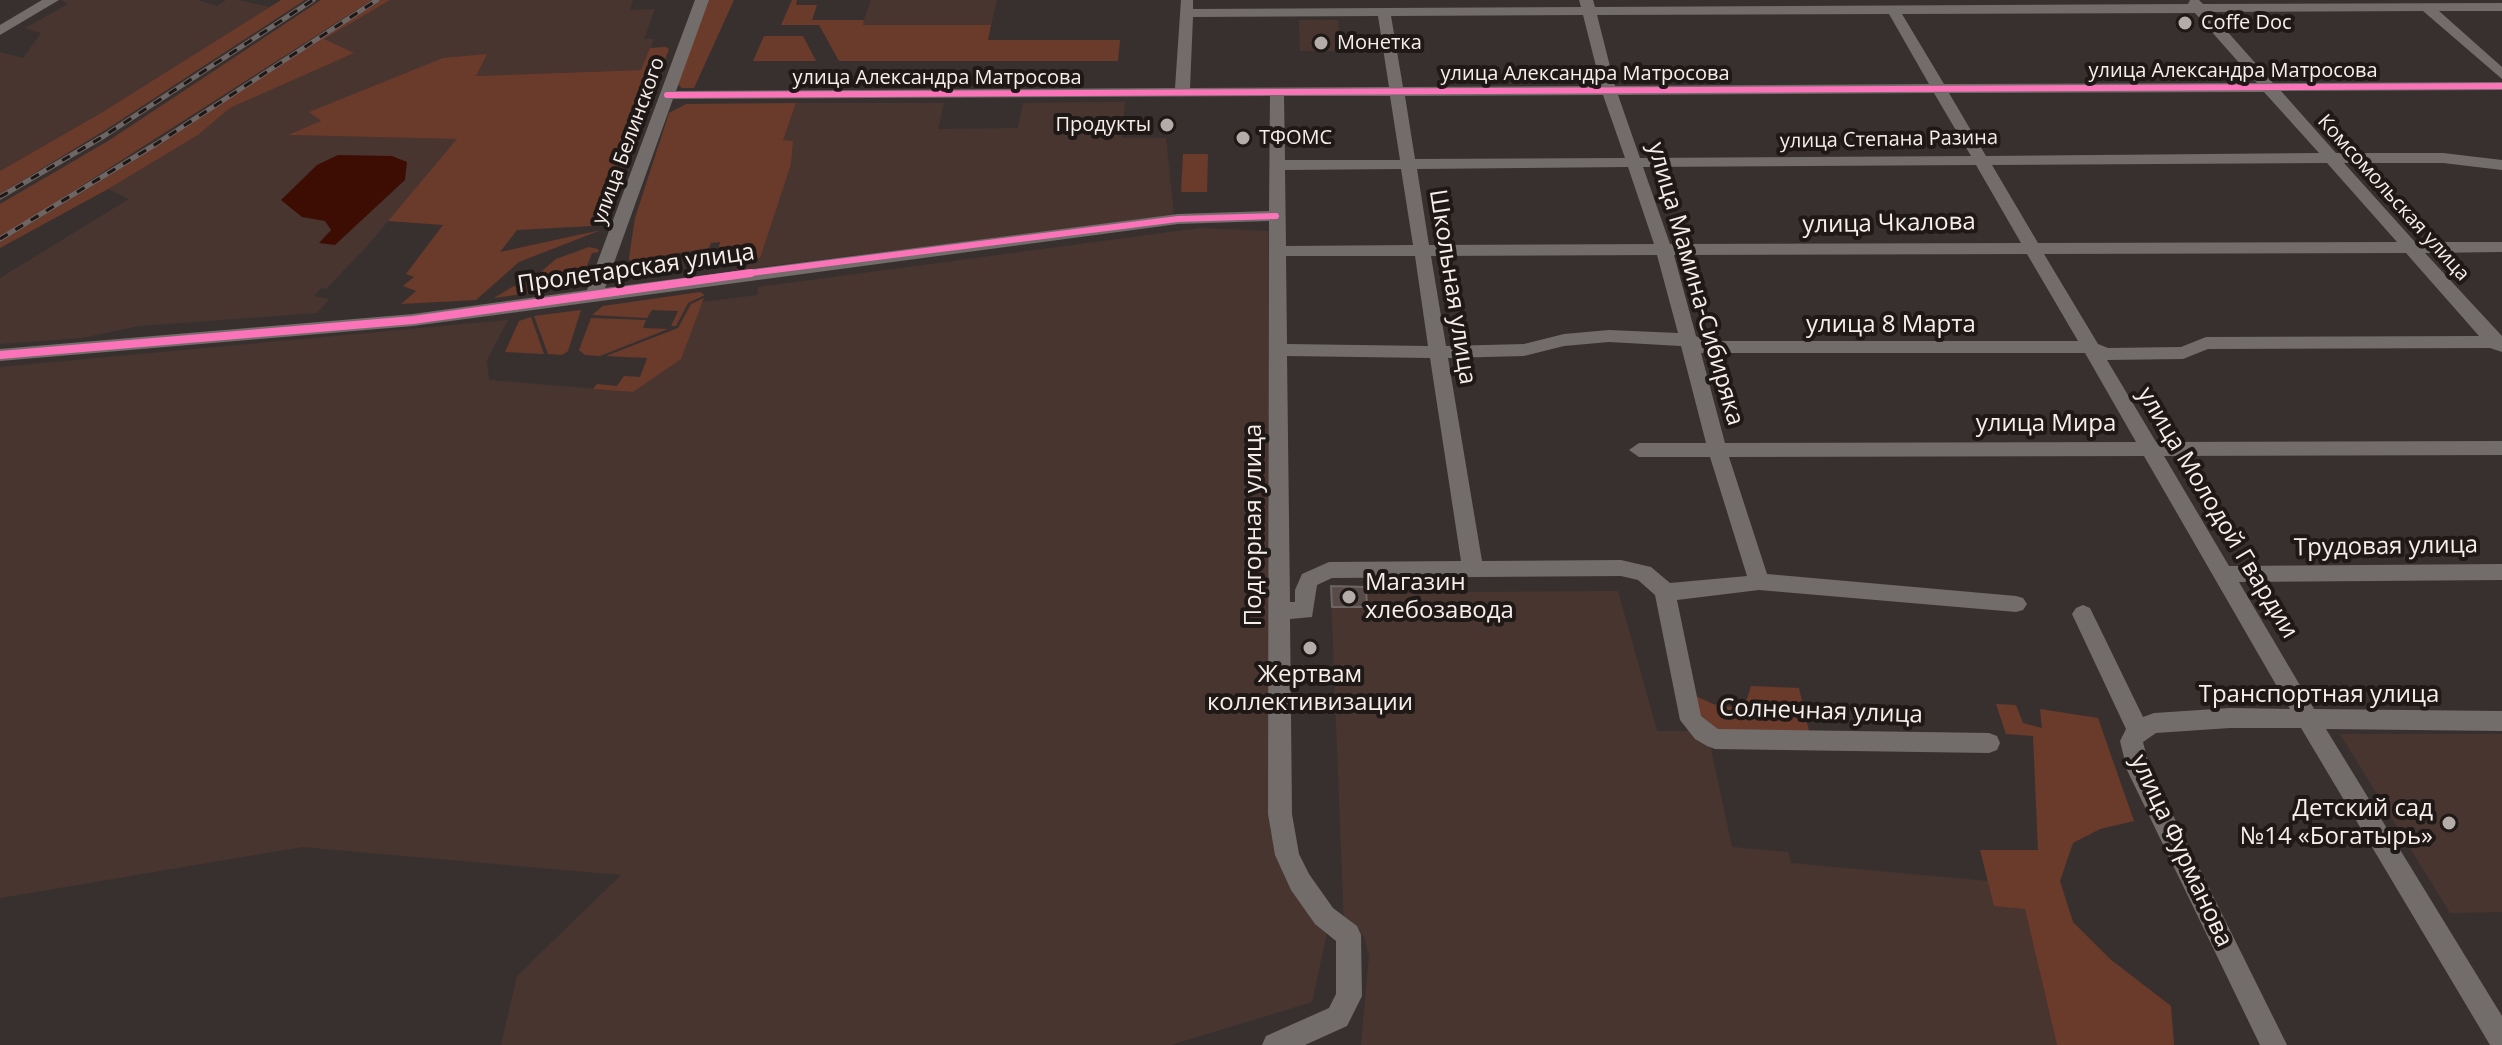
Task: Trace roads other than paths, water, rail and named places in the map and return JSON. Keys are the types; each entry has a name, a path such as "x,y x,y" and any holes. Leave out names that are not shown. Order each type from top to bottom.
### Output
{"street":[{"path":"0,31 52,0"},
{"name":"улица Белинского","path":"594,295 702,0"},
{"name":"Комсомольская улица","path":"2195,4 2410,248 2500,344"},
{"path":"1182,92 1186,7 1384,13 1587,5 2502,7"},
{"name":"улица Мамина-Сибиряка","path":"1587,5 1609,90 1664,250 1718,451 1759,582"},
{"path":"2426,7 2502,75"},
{"name":"улица Молодой Гвардии","path":"1892,8 2033,247 2088,347 2502,1041"},
{"name":"Школьная улица","path":"1384,13 1473,569"},
{"name":"улица Александра Матросова","path":"667,95 2502,86"},
{"name":"Подгорная улица","path":"1275,1045 1338,1017 1349,996 1348,935 1324,916 1300,882 1282,837 1277,92"},
{"name":"улица Степана Разина","path":"1277,165 2443,158 2502,165"},
{"name":"Пролетарская улица","path":"0,355 320,330 1178,219 1276,216"},
{"name":"улица Чкалова","path":"1277,251 2502,247"},
{"name":"улица 8 Марта","path":"1280,350 1524,350 1564,340 1609,336 1689,340 1700,347 1741,349 2088,347 2107,354 2183,353 2206,343 2500,344"},
{"name":"улица Мира","path":"1639,450 2502,448"},
{"path":"1280,610 1305,611 1305,590 1309,580 1329,570 1621,568 1644,573 1665,592 1709,590 1759,582 2016,604"},
{"name":"Трудовая улица","path":"2223,574 2502,572"},
{"name":"Солнечная улица","path":"1665,592 1691,720 1715,739 1989,743"},
{"name":"улица Фурманова","path":"2083,614 2138,730 2131,741 2139,770 2274,1045"},
{"name":"Транспортная улица","path":"2138,730 2154,723 2177,721 2502,721"}],"railway":[{"path":"0,197 104,136 313,0"},
{"path":"0,239 156,144 377,0"}],"place":[{"name":"Coffe Doc","path":"2185,23"},
{"name":"Монетка","path":"1321,43"},
{"name":"Продукты","path":"1167,125"},
{"name":"ТФОМС","path":"1243,138"},
{"name":"Магазин хлебозавода","path":"1349,597"},
{"name":"Жертвам коллективизации","path":"1310,648"},
{"name":"Детский сад №14 «Богатырь»","path":"2449,823"}]}
